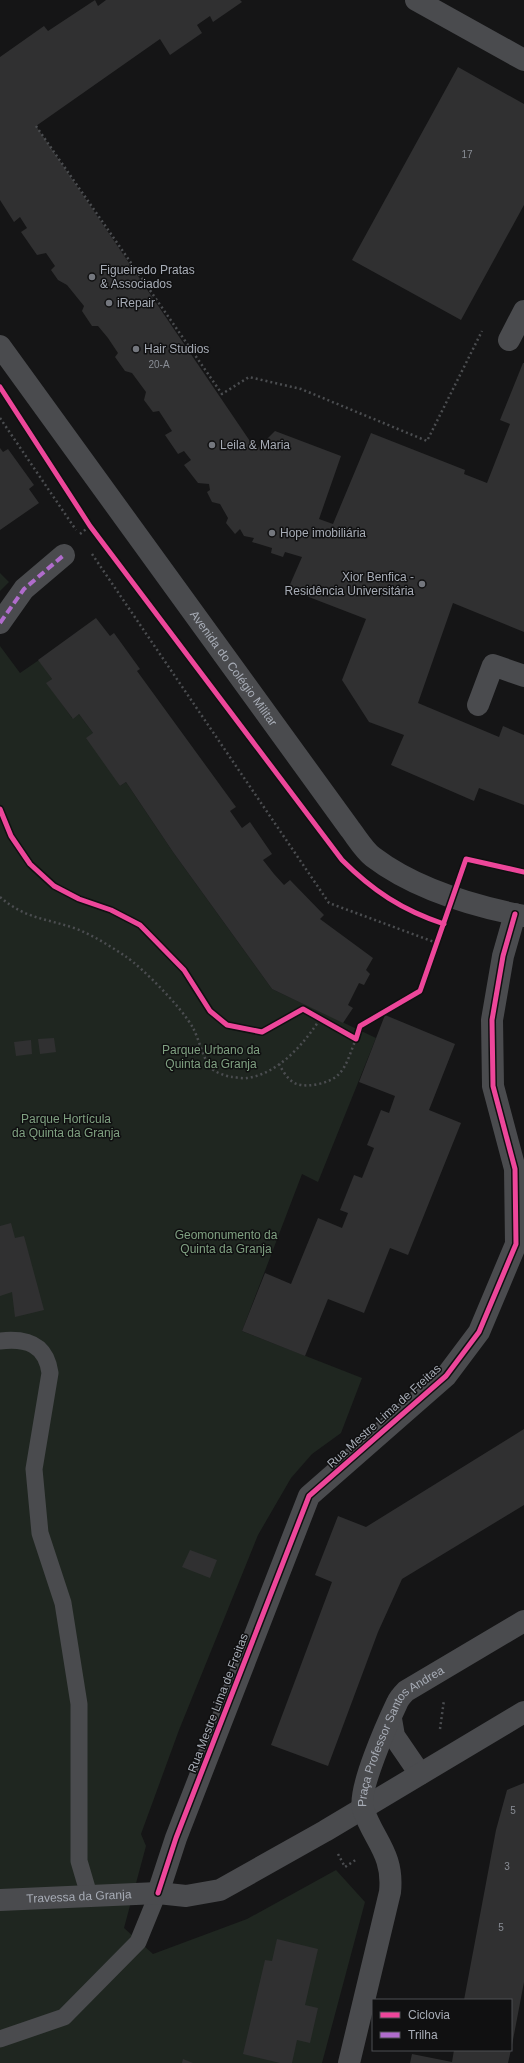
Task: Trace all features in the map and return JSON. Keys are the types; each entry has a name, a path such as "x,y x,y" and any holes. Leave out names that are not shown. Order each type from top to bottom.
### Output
{"street":[{"path":"416,0 524,60"},
{"path":"509,340 524,311"},
{"name":"Avenida do Colégio Militar","path":"0,346 350,829 372,856 400,874 448,896 519,915"},
{"path":"0,623 24,589 64,555"},
{"path":"478,705 493,665 524,676"},
{"name":"Rua Mestre Lima de Freitas","path":"158,1893 176,1838 309,1496 446,1376 479,1332 516,1244 515,1169 493,1086 492,1020 503,956 519,915"},
{"name":"Praça Professor Santos Andrea","path":"362,1808 362,1793 367,1777 397,1701 406,1691 524,1621"},
{"name":"Praça Professor Santos Andrea","path":"362,1808 524,1712"},
{"path":"391,1719 394,1736 420,1774"},
{"path":"349,2063 390,1892 390,1866 362,1808"},
{"name":"Travessa da Granja","path":"0,1900 158,1893 186,1896 220,1890 325,1831 362,1808"}],"lane":[{"path":"0,1341 24,1341 40,1348 48,1359 50,1373 34,1469 40,1533 63,1603 79,1704 79,1861 89,1895"},
{"path":"0,2039 64,2017 138,1942 158,1893"}],"path":[{"path":"36,126 222,394 249,377 301,390 428,441 482,329 509,340"},
{"path":"0,418 84,541"},
{"path":"85,519 94,532"},
{"path":"88,548 329,903 437,943"},
{"path":"0,897 7,904 39,919 77,929 126,957 160,987 192,1026 210,1067 225,1076 246,1079 263,1074 278,1064 308,1037 320,1019"},
{"path":"435,950 440,936"},
{"path":"314,1016 326,1022"},
{"path":"278,1064 287,1077 297,1085 314,1085 327,1081 338,1075 358,1032"},
{"path":"350,1036 356,1039"},
{"path":"433,1674 445,1694 439,1742 448,1757"},
{"path":"325,1831 345,1867 380,1843"}],"green space":[{"path":"0,573 9,582 0,591"},
{"path":"0,646 20,673 39,660 52,679 47,683 72,718 79,714 93,733 120,786 126,782 173,852 272,989 376,1038 318,1182 302,1174 242,1331 362,1378 341,1433 312,1454 291,1478 258,1535 179,1730 141,1834 146,1846 124,1928 153,1954 247,1919 336,1870 365,1902 322,2063 0,2063"}],"building":[{"path":"95,0 98,6 106,0 240,0 242,2 213,22 210,16 197,25 202,33 170,55 160,39 36,126 256,450 275,431 341,456 319,519 333,524 371,433 465,470 464,474 487,483 510,424 500,420 524,363 524,632 453,603 418,703 499,737 503,726 524,735 524,805 479,788 474,801 391,765 404,735 369,722 342,680 366,619 288,589 302,557 285,552 283,557 271,553 272,548 252,542 254,538 244,536 240,529 235,534 226,523 228,518 220,504 212,502 207,492 210,490 209,484 198,483 184,465 191,460 184,451 178,454 165,435 172,431 159,411 153,412 144,400 146,392 132,373 125,371 115,357 118,353 108,338 98,326 92,326 82,311 84,306 67,285 58,280 51,270 55,266 46,253 37,255 21,232 27,228 20,217 14,222 0,200 0,57 44,26 48,31"},
{"path":"458,67 524,104 524,205 461,320 352,260"},
{"path":"0,448 3,452 8,449 34,485 29,489 39,503 0,530"},
{"path":"96,618 110,636 114,633 140,669 137,671 236,807 230,811 242,828 250,822 272,854 263,860 274,874 284,885 290,880 324,915 320,919 373,958 366,970 370,974 364,985 359,983 348,1005 353,1008 343,1023 272,989 173,852 126,782 120,786 86,738 93,733 79,714 73,719 46,683 52,679 38,660"},
{"path":"385,1015 455,1044 429,1110 461,1123 408,1255 390,1248 364,1313 328,1299 305,1356 242,1331 265,1273 291,1284 318,1218 342,1228 348,1213 340,1210 354,1175 362,1178 374,1148 367,1145 381,1110 389,1113 395,1096 359,1082"},
{"path":"54,1038 56,1052 40,1054 38,1039"},
{"path":"31,1040 32,1054 16,1056 14,1042"},
{"path":"11,1223 15,1238 24,1236 44,1310 15,1317 12,1292 0,1296 0,1226"},
{"path":"524,1429 524,1505 402,1579 378,1632 328,1766 271,1745 332,1582 315,1575 338,1516 366,1527"},
{"path":"190,1550 217,1560 210,1578 182,1567"},
{"path":"524,1783 524,1982 512,2045 512,1999 464,1999 496,1830 507,1790"},
{"path":"277,1939 318,1949 305,2005 318,2008 310,2043 297,2040 292,2063 280,2063 243,2054 265,1960 272,1961"},
{"path":"454,2051 511,2051 508,2063 410,2063 412,2054 452,2062"},
{"path":"183,2059 193,2063 182,2063"}],"marked path":[{"path":"0,623 24,589 64,555"}],"cycle path":[{"path":"0,387 90,526 342,860 365,881 401,906 444,924"},
{"path":"0,809 11,836 30,864 54,886 79,899 111,910 140,925 184,970 210,1011 227,1025 262,1032 303,1009 356,1039 360,1026 420,991 466,859 524,872"},
{"path":"158,1893 176,1838 309,1496 446,1376 479,1332 516,1244 515,1169 493,1086 492,1020 503,956 515,914"}],"place":[{"name":"Figueiredo Pratas & Associados","path":"92,277"},
{"name":"iRepair","path":"109,303"},
{"name":"Hair Studios","path":"136,349"},
{"name":"Leila & Maria","path":"212,445"},
{"name":"Hope imobiliária","path":"272,533"},
{"name":"Xior Benfica - Residência Universitária","path":"422,584"}],"park label":[{"name":"Parque Urbano da Quinta da Granja","path":"211,1057"},
{"name":"Parque Hortícula da Quinta da Granja","path":"66,1126"},
{"name":"Geomonumento da Quinta da Granja","path":"226,1242"}]}
